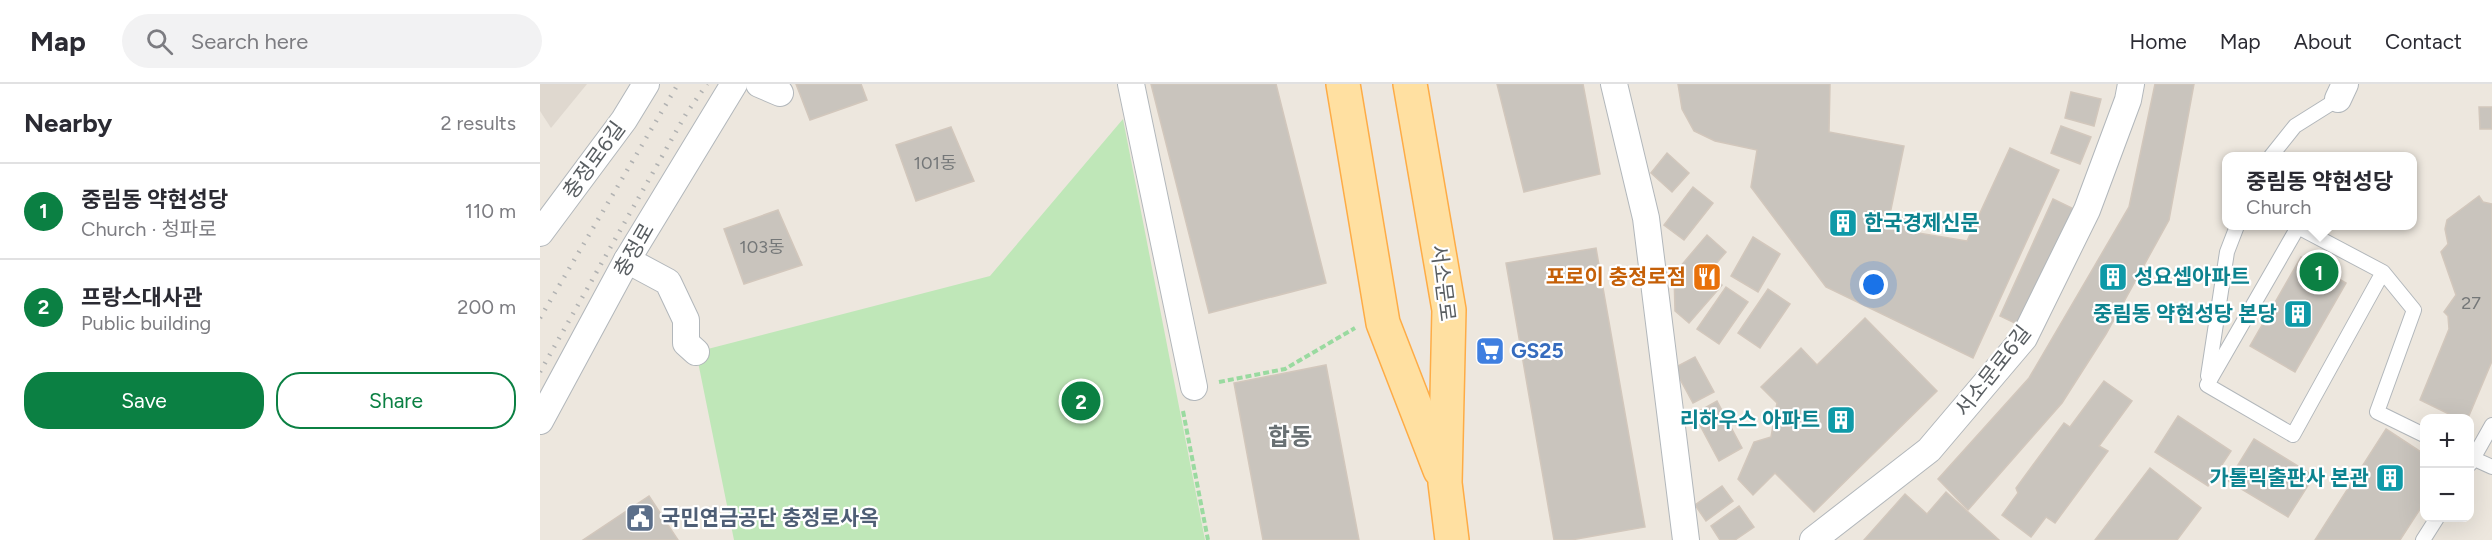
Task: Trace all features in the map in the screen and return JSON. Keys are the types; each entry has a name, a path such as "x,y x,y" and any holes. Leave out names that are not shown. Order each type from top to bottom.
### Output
{"main road":[{"name":"서소문로","path":"1343,84 1383,323 1445,483"},
{"name":"서소문로","path":"1410,84 1449,310 1445,483 1452,540"}],"street":[{"name":"충정로6길","path":"540,233 624,120 646,84"},
{"name":"충정로","path":"540,421 627,260 734,84"},
{"path":"1131,84 1194,387"},
{"path":"1614,84 1646,218 1686,540"},
{"name":"서소문로6길","path":"1813,540 1929,450 2024,338 2087,210 2128,100 2131,84"},
{"path":"627,260 668,282 686,320 686,343 696,352"}],"lane":[{"path":"2274,152 2295,126 2341,91"},
{"path":"2206,385 2227,252 2235,230"},
{"path":"2206,385 2296,230"},
{"path":"2304,230 2383,272 2414,310 2377,412 2420,433"},
{"path":"2206,385 2293,435 2383,272"},
{"path":"2474,454 2492,425"},
{"path":"2474,461 2492,467"},
{"path":"2423,540 2434,522"}],"path":[{"path":"1208,540 1179,390 1285,369 1381,313"}],"shaded area":[{"path":"540,84 587,84 551,128 540,111"}],"green space":[{"path":"1123,119 1205,540 734,540 696,352 990,276"}],"building":[{"path":"796,84 861,84 867,100 810,120"},
{"path":"1151,84 1276,84 1326,283 1209,313"},
{"path":"1497,84 1583,84 1600,174 1524,192"},
{"name":"한국경제신문","path":"1678,84 1830,84 1829,132 1904,146 1890,214 1910,216 1906,231 1967,241 2010,148 2059,170 1973,358 1826,287 1751,187 1757,150 1715,141 1694,131 1682,109"},
{"name":"성요셉아파트","path":"2155,84 2194,84 2169,220 2106,334 2062,403 1968,510 1938,479 2029,378 2129,207"},
{"path":"2071,92 2101,99 2094,126 2065,118"},
{"path":"2479,107 2492,107 2492,129 2480,129"},
{"path":"2061,126 2091,137 2080,164 2051,153"},
{"path":"951,127 974,181 916,201 896,145"},
{"path":"1667,153 1689,173 1672,192 1651,173"},
{"path":"1693,187 1713,203 1684,240 1664,225"},
{"path":"2479,196 2483,202 2492,204 2492,361 2470,414 2449,414 2420,400 2449,329 2448,316 2444,312 2456,295 2441,252 2448,244 2445,229 2447,220"},
{"path":"2053,199 2074,209 2021,326 2000,316"},
{"path":"778,210 802,265 744,284 724,229"},
{"path":"1707,235 1726,252 1708,273 1722,285 1689,323 1675,311 1674,274"},
{"path":"1753,237 1780,254 1758,292 1731,276"},
{"path":"1596,248 1645,527 1571,540 1554,540 1506,263"},
{"name":"중림동 약현성당 본당","path":"2301,257 2346,283 2295,372 2250,346"},
{"path":"1726,287 1748,302 1719,344 1697,329"},
{"path":"1768,289 1790,304 1760,348 1738,333"},
{"name":"리하우스 아파트","path":"1865,318 1937,391 1814,512 1775,473 1753,495 1738,479 1754,442 1771,437 1777,403 1761,387 1801,348 1817,365"},
{"path":"1695,357 1714,392 1693,403 1674,368"},
{"path":"1326,365 1359,540 1263,540 1234,383"},
{"path":"2104,381 2132,401 2099,446 2108,451 2055,523 2046,517 2031,537 2002,515 2018,493 2016,488 2064,423 2070,427"},
{"path":"1717,401 1742,448 1719,461 1694,414"},
{"path":"2178,416 2231,451 2208,486 2155,452"},
{"name":"가톨릭출판사 본관","path":"2386,429 2420,451 2420,509 2400,540 2315,540"},
{"path":"2254,439 2314,476 2288,517 2228,481"},
{"path":"2150,468 2201,508 2177,540 2095,540"},
{"path":"1722,486 1733,501 1706,521 1695,505"},
{"path":"1946,492 1999,540 1864,540 1905,494 1927,514"},
{"name":"국민연금공단 충정로사옥","path":"649,496 678,540 583,540"},
{"path":"1739,506 1754,527 1735,540 1720,540 1711,526"}],"railway":[{"path":"540,318 678,84"},
{"path":"540,372 686,114 707,84"}],"place":[{"name":"한국경제신문","path":"1843,223"},
{"name":"중림동 약현성당","path":"2319,272"},
{"name":"포로이 충정로점","path":"1707,277"},
{"name":"성요셉아파트","path":"2113,277"},
{"name":"중림동 약현성당 본당","path":"2298,314"},
{"name":"GS25","path":"1490,351"},
{"name":"프랑스대사관","path":"1081,401"},
{"name":"리하우스 아파트","path":"1841,420"},
{"name":"가톨릭출판사 본관","path":"2390,478"},
{"name":"국민연금공단 충정로사옥","path":"640,518"}],"district":[{"name":"합동","path":"1290,437"}]}
